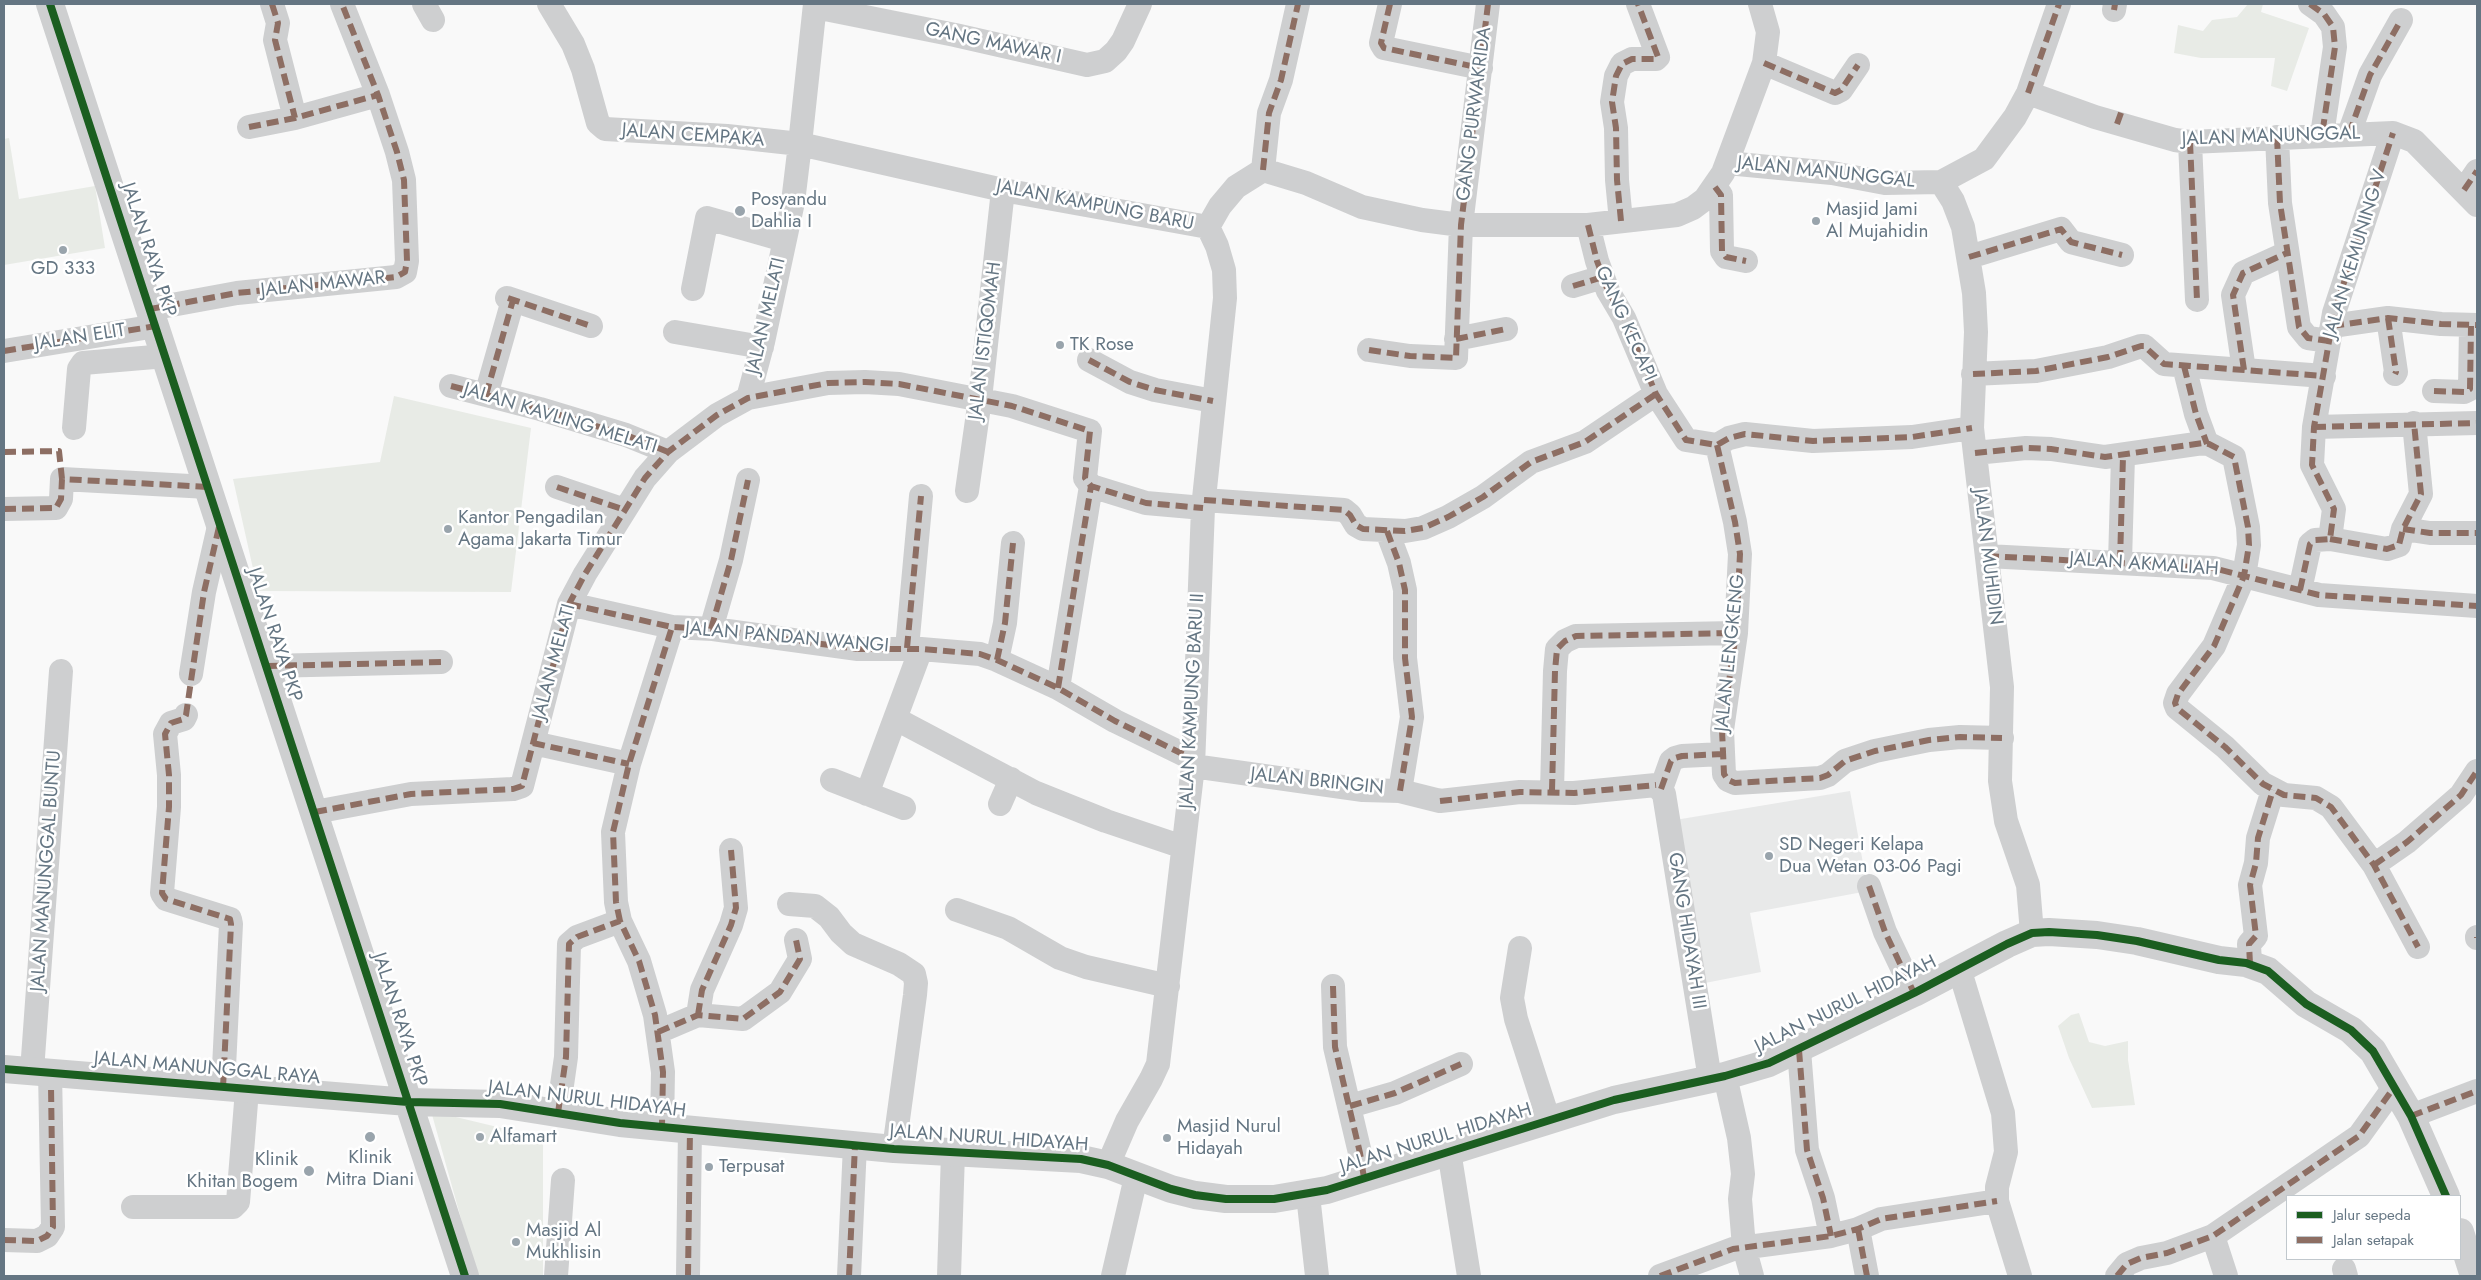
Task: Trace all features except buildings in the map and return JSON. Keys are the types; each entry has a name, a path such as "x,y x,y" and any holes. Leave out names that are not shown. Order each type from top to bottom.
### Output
{"street":[{"name":"JALAN RAYA PKP","path":"50,4 465,1276"},
{"path":"272,4 278,23 276,40 295,118"},
{"name":"JALAN MAWAR","path":"153,317 237,293 396,277 405,272 407,261 404,180 378,95 342,4"},
{"name":"JALAN CEMPAKA","path":"549,4 572,44 583,69 598,123 605,129 727,136 800,144"},
{"name":"GANG MAWAR I","path":"815,6 1087,64 1105,61 1116,51 1123,41 1140,4"},
{"path":"1298,4 1280,80 1269,113 1264,170 1306,183 1362,207 1422,220 1461,225 1588,225 1677,215 1693,208 1716,187 1727,163 1764,63 1768,32 1760,4"},
{"path":"1390,4 1381,43 1384,48 1481,68"},
{"name":"GANG PURWAKRIDA","path":"1369,350 1410,356 1456,358 1461,225 1488,4"},
{"path":"1622,221 1612,102 1616,76 1622,64 1632,59 1656,59 1658,57 1638,4"},
{"path":"2028,92 2059,4"},
{"path":"2310,4 2324,14 2333,27 2335,47 2332,81 2322,135"},
{"path":"800,144 815,6"},
{"path":"2348,134 2370,75 2401,20"},
{"path":"1764,63 1835,93 1841,90 1858,65"},
{"name":"JALAN MANUNGGAL","path":"1727,163 1832,173 1885,182 1940,182 1984,159 2015,117 2028,92 2119,117 2152,135 2190,142 2393,133 2414,141 2473,189"},
{"path":"249,127 295,118 378,95"},
{"name":"JALAN KEMUNING V","path":"2330,539 2334,509 2312,465 2314,427 2331,333 2393,133"},
{"path":"2277,138 2280,203 2299,327 2308,338 2388,318 2474,326 2470,389 2464,392 2434,391"},
{"path":"2190,142 2197,300"},
{"name":"JALAN KAMPUNG BARU","path":"800,144 1003,190 1208,227 1220,206 1236,187 1264,170"},
{"name":"JALAN MELATI","path":"748,398 762,347 793,202 800,144"},
{"name":"JALAN MUHIDIN","path":"1940,182 1953,201 1962,227 1969,257 1974,293 1976,332 1972,428 1978,498 1987,556 2002,687 2000,781 2002,802 2013,845 2028,885 2032,933"},
{"path":"1716,187 1721,195 1722,251 1726,257 1746,261"},
{"name":"JALAN ISTIQOMAH","path":"967,491 980,398 1003,190"},
{"path":"693,290 707,218 784,240"},
{"name":"GANG KECAPI","path":"1588,225 1608,291 1624,318 1656,394 1686,440 1717,445"},
{"name":"JALAN KAMPUNG BARU II","path":"1108,1165 1127,1121 1152,1079 1158,1064 1184,847 1193,762 1203,504 1225,298 1224,270 1217,246 1208,227"},
{"path":"1969,257 2061,229 2070,242 2122,255"},
{"path":"2244,370 2234,295 2243,272 2288,258"},
{"path":"1573,286 1603,277"},
{"path":"486,395 510,299 591,326"},
{"name":"JALAN ELIT","path":"4,351 153,317"},
{"path":"2388,318 2395,374"},
{"path":"1456,338 1506,329"},
{"path":"675,332 762,347"},
{"path":"1973,374 2036,371 2108,357 2141,346 2147,349 2160,362 2184,366 2324,376"},
{"path":"74,428 79,369 83,363 166,356"},
{"path":"1089,360 1130,382 1155,390 1213,401"},
{"path":"2184,366 2206,444"},
{"name":"JALAN MELATI","path":"315,812 411,794 519,788 525,782 533,743 569,604 644,478 668,452 718,414 748,398 828,383 865,382 899,384 980,398 1012,406 1090,431 1085,478 1091,486"},
{"name":"JALAN KAVLING MELATI","path":"451,386 626,435 668,452"},
{"path":"1058,688 1091,486 1146,503 1344,510 1350,515 1356,525 1363,529 1387,531 1423,528 1448,517 1482,497 1531,462 1585,442 1656,394"},
{"path":"2314,427 2477,423"},
{"path":"2300,590 2310,544 2315,540 2330,539 2391,548 2398,545 2403,530 2421,494 2414,424"},
{"path":"1717,445 1729,438 1744,434 1813,441 1912,437 1972,428"},
{"path":"1975,453 2034,448 2091,456 2123,456 2206,444 2230,454 2236,464 2248,527 2249,545 2244,576 2214,646 2178,694 2175,703 2263,784 2273,790 2294,797 2316,798 2331,807 2374,865 2418,947"},
{"name":"JALAN LENGKENG","path":"1717,445 1735,522 1740,554 1736,633 1722,730 1723,764"},
{"path":"2120,562 2123,456"},
{"path":"4,509 56,508 59,506 61,499 62,479 208,487"},
{"path":"711,629 732,560 748,480"},
{"path":"557,487 625,510"},
{"path":"868,794 896,719 914,649 922,496"},
{"path":"191,674 204,592 220,522"},
{"path":"2403,530 2430,533 2477,533"},
{"path":"1387,531 1399,563 1405,590 1406,666 1412,717 1400,791"},
{"path":"998,660 1005,623 1013,543"},
{"name":"JALAN AKMALIAH","path":"1987,556 2213,568 2319,595 2477,606"},
{"name":"JALAN PANDAN WANGI","path":"569,604 672,627 711,629 858,649 958,651 998,660 1058,688 1115,721 1193,762"},
{"path":"662,1126 663,1072 658,1032 640,961 620,921 616,902 613,832 629,764 672,627"},
{"path":"1552,791 1555,671 1557,649 1565,640 1576,636 1736,633"},
{"path":"267,666 441,662"},
{"name":"JALAN MANUNGGAL BUNTU","path":"4,1240 38,1241 47,1236 53,1227 41,1071 62,671"},
{"path":"133,1207 233,1207 238,1202 232,924 230,919 166,899 162,893 169,807 169,774 165,734 171,724 184,719 186,715"},
{"path":"896,719 1036,793 1106,821 1184,847"},
{"path":"1658,787 1671,761 1682,756 1723,764 1728,780 1735,783 1820,778 1828,775 1845,761 1875,751 1929,740 1960,737 2002,738"},
{"path":"533,743 629,764"},
{"name":"JALAN BRINGIN","path":"1193,762 1363,790 1400,791 1440,800 1505,793 1552,791 1574,793 1658,787"},
{"path":"2374,865 2408,842 2461,794 2477,770"},
{"path":"1000,804 1012,779"},
{"path":"832,780 904,808"},
{"name":"GANG HIDAYAH III","path":"1658,787 1717,1078 1739,1138 1743,1174 1740,1199 1744,1247 1752,1276"},
{"path":"2250,964 2249,944 2256,936 2250,885 2256,864 2258,838 2273,790"},
{"path":"698,1016 702,990 731,925 736,908 731,850"},
{"path":"1869,886 1885,932 1914,993"},
{"path":"789,904 810,904 822,910 847,940 899,964 911,971 916,979 894,1150"},
{"path":"958,910 1008,928 1060,958 1168,986"},
{"path":"558,1113 566,1057 569,944 577,937 620,921"},
{"name":"JALAN NURUL HIDAYAH","path":"408,1102 500,1104 594,1120 894,1150 1081,1159 1108,1165 1170,1189 1209,1198 1274,1198 1308,1195 1614,1100 1717,1078 1770,1063 2032,933 2049,932 2097,935 2137,941 2219,960 2250,964 2268,971 2306,1004 2351,1030 2373,1050 2411,1116 2446,1195"},
{"path":"658,1032 698,1016 743,1019 780,992 800,960 796,940"},
{"path":"1520,948 1512,998 1516,1019 1549,1121"},
{"path":"1959,968 2004,1113 2006,1152 1997,1187 1997,1201 2020,1276"},
{"path":"1333,986 1335,1047 1350,1106 1364,1178"},
{"path":"1799,1050 1807,1150 1823,1198 1831,1236"},
{"path":"1350,1106 1395,1093 1461,1064"},
{"name":"JALAN MANUNGGAL RAYA","path":"4,1068 235,1089 408,1102"},
{"path":"2117,1276 2128,1264 2141,1258 2167,1253 2213,1236 2359,1136 2395,1086"},
{"path":"2411,1116 2477,1091"},
{"path":"688,1276 690,1129"},
{"path":"849,1276 855,1146"},
{"path":"1449,1151 1469,1276"},
{"path":"949,1276 953,1153"},
{"path":"1113,1276 1136,1177"},
{"path":"556,1276 563,1180"},
{"path":"1308,1195 1317,1276"},
{"path":"1660,1276 1724,1252 1744,1247 1831,1236 1858,1229 1881,1219 1997,1201"},
{"path":"1858,1229 1867,1276"},
{"path":"2461,1235 2474,1276"},
{"path":"2213,1236 2226,1276"}],"shaded area":[{"path":"2248,4 2263,4 2261,12 2309,28 2287,91 2271,86 2275,58 2201,58 2174,53 2178,25 2203,31 2212,20 2237,17"},
{"path":"9,138 19,199 95,186 105,248 4,265 4,139"},
{"path":"394,396 531,428 511,592 258,591 233,479 380,462"},
{"name":"SD Negeri Kelapa Dua Wetan 03-06 Pagi","path":"1850,791 1868,891 1750,913 1761,972 1700,984 1669,821"},
{"path":"2079,1013 2089,1042 2105,1046 2128,1041 2128,1060 2135,1105 2092,1108 2069,1058 2058,1026 2071,1015"},
{"path":"431,1111 543,1138 543,1276 477,1276"}],"marked path":[{"path":"272,4 278,23 275,40 295,118"},
{"path":"150,309 237,293 396,277 405,272 407,261 404,180 378,95 342,4"},
{"path":"1263,170 1269,113 1281,80 1298,4"},
{"path":"1390,4 1381,43 1384,48 1481,68"},
{"path":"1369,350 1410,356 1456,358 1461,225 1488,4"},
{"path":"1621,221 1617,180 1616,128 1612,102 1616,76 1622,64 1632,59 1656,59 1658,57 1638,4"},
{"path":"2028,93 2059,4"},
{"path":"2114,10 2115,4"},
{"path":"2310,4 2324,14 2333,27 2335,47 2322,135"},
{"path":"2349,134 2370,75 2401,20"},
{"path":"1764,63 1835,93 1841,90 1858,65"},
{"path":"249,127 295,118 378,95"},
{"path":"2117,124 2122,110"},
{"path":"2300,590 2310,544 2315,540 2330,539 2334,509 2312,465 2314,427 2334,313 2393,133"},
{"path":"2277,137 2280,203 2299,327 2308,338 2329,341"},
{"path":"2190,142 2197,300"},
{"path":"2464,190 2477,171"},
{"path":"1715,187 1721,195 1722,251 1726,257 1746,261"},
{"path":"1588,225 1597,261 1608,291 1624,318 1656,394 1686,440 1717,445 1729,438 1745,434 1813,441 1912,437 1972,428"},
{"path":"1969,257 2061,229 2071,242 2122,255"},
{"path":"2244,370 2233,295 2243,273 2287,253"},
{"path":"1573,286 1603,277"},
{"path":"508,298 591,326"},
{"path":"486,395 513,300"},
{"path":"2388,318 2395,374"},
{"path":"2332,326 2388,318 2441,324 2477,325"},
{"path":"4,351 156,326"},
{"path":"2434,391 2464,392 2470,389 2471,326"},
{"path":"1456,339 1506,329"},
{"path":"1973,374 2036,371 2108,357 2144,346 2164,364 2324,376"},
{"path":"1089,360 1130,382 1155,390 1213,401"},
{"path":"2184,366 2196,414 2207,444"},
{"path":"315,812 411,794 513,789 522,786 569,604 585,574 645,478 668,452 717,415 748,398 828,383 865,382 899,384 1012,406 1090,431 1085,478 1091,486 1146,503 1203,508"},
{"path":"451,386 540,409 626,435 668,452"},
{"path":"1204,500 1344,510 1350,515 1356,525 1363,529 1405,531 1423,528 1448,517 1483,497 1531,462 1585,442 1656,394"},
{"path":"2330,539 2387,549 2399,545 2403,529 2421,494 2414,423"},
{"path":"2314,427 2477,423"},
{"path":"1975,453 2026,448 2051,449 2105,457 2203,443 2209,444 2234,457 2248,527 2249,545 2244,576 2214,646 2178,694 2175,703 2177,708 2225,747 2263,784 2284,795 2316,798 2331,807 2374,865 2418,947"},
{"path":"1717,445 1735,522 1740,554 1736,633 1722,730 1724,774 1728,780 1735,783 1820,778 1828,775 1845,761 1875,751 1929,740 1960,737 2002,738"},
{"path":"4,452 59,451 62,479"},
{"path":"2120,562 2123,456"},
{"path":"4,509 56,508 61,499 62,479 208,487"},
{"path":"711,629 731,560 748,480"},
{"path":"1058,688 1091,486"},
{"path":"557,487 625,510"},
{"path":"907,648 921,496"},
{"path":"219,527 204,592 186,715 184,719 171,723 165,734 169,775 169,807 162,893 166,899 230,919 223,1088"},
{"path":"2403,529 2430,533 2477,533"},
{"path":"1387,531 1399,563 1405,590 1405,658 1412,717 1400,791"},
{"path":"997,660 1005,623 1013,543"},
{"path":"1987,556 2213,568 2319,595 2477,606"},
{"path":"569,604 672,627 713,629 858,649 921,649 980,654 1058,688 1115,721 1193,759"},
{"path":"620,921 616,902 613,832 629,764 672,627"},
{"path":"1552,791 1555,671 1557,649 1565,641 1576,636 1736,633"},
{"path":"267,666 441,662"},
{"path":"533,743 629,764"},
{"path":"1661,789 1671,761 1675,758 1723,754"},
{"path":"2374,865 2407,842 2461,795 2477,771"},
{"path":"1440,801 1520,792 1574,793 1656,785"},
{"path":"2250,964 2249,944 2256,936 2250,885 2256,863 2258,838 2273,790"},
{"path":"698,1015 702,990 731,925 736,908 731,850"},
{"path":"1869,886 1885,932 1914,993"},
{"path":"558,1113 566,1057 569,944 577,937 620,921 639,961 655,1015 663,1072 662,1126"},
{"path":"658,1032 698,1015 743,1019 780,992 800,959 796,940"},
{"path":"1333,986 1335,1047 1364,1178"},
{"path":"1799,1050 1807,1150 1823,1198 1831,1236"},
{"path":"1350,1106 1395,1093 1461,1064"},
{"path":"4,1240 37,1241 47,1236 53,1227 51,1086"},
{"path":"2117,1276 2127,1264 2141,1258 2167,1253 2213,1236 2359,1136 2395,1086"},
{"path":"2411,1116 2477,1091"},
{"path":"688,1276 690,1129"},
{"path":"849,1276 855,1145"},
{"path":"1660,1276 1733,1249 1831,1236 1858,1229 1881,1219 1997,1201"},
{"path":"1858,1229 1867,1276"}],"cycle path":[{"path":"50,4 465,1276"},
{"path":"4,1069 408,1102 500,1104 620,1123 894,1149 1081,1159 1108,1165 1171,1189 1195,1195 1226,1199 1274,1199 1327,1190 1614,1100 1725,1076 1769,1063 1914,993 2007,944 2032,933 2049,932 2097,935 2137,941 2219,960 2246,963 2268,971 2306,1004 2351,1030 2373,1051 2411,1116 2446,1195"}],"place":[{"name":"Posyandu Dahlia I","path":"740,211"},
{"name":"Masjid Jami Al Mujahidin","path":"1816,221"},
{"name":"GD 333","path":"63,250"},
{"name":"TK Rose","path":"1060,345"},
{"name":"Kantor Pengadilan Agama Jakarta Timur","path":"448,529"},
{"name":"SD Negeri Kelapa Dua Wetan 03-06 Pagi","path":"1769,856"},
{"name":"Klinik Mitra Diani","path":"370,1137"},
{"name":"Alfamart","path":"480,1137"},
{"name":"Masjid Nurul Hidayah","path":"1167,1138"},
{"name":"Terpusat","path":"709,1167"},
{"name":"Klinik Khitan Bogem","path":"309,1171"},
{"name":"Masjid Al Mukhlisin","path":"516,1242"}]}
